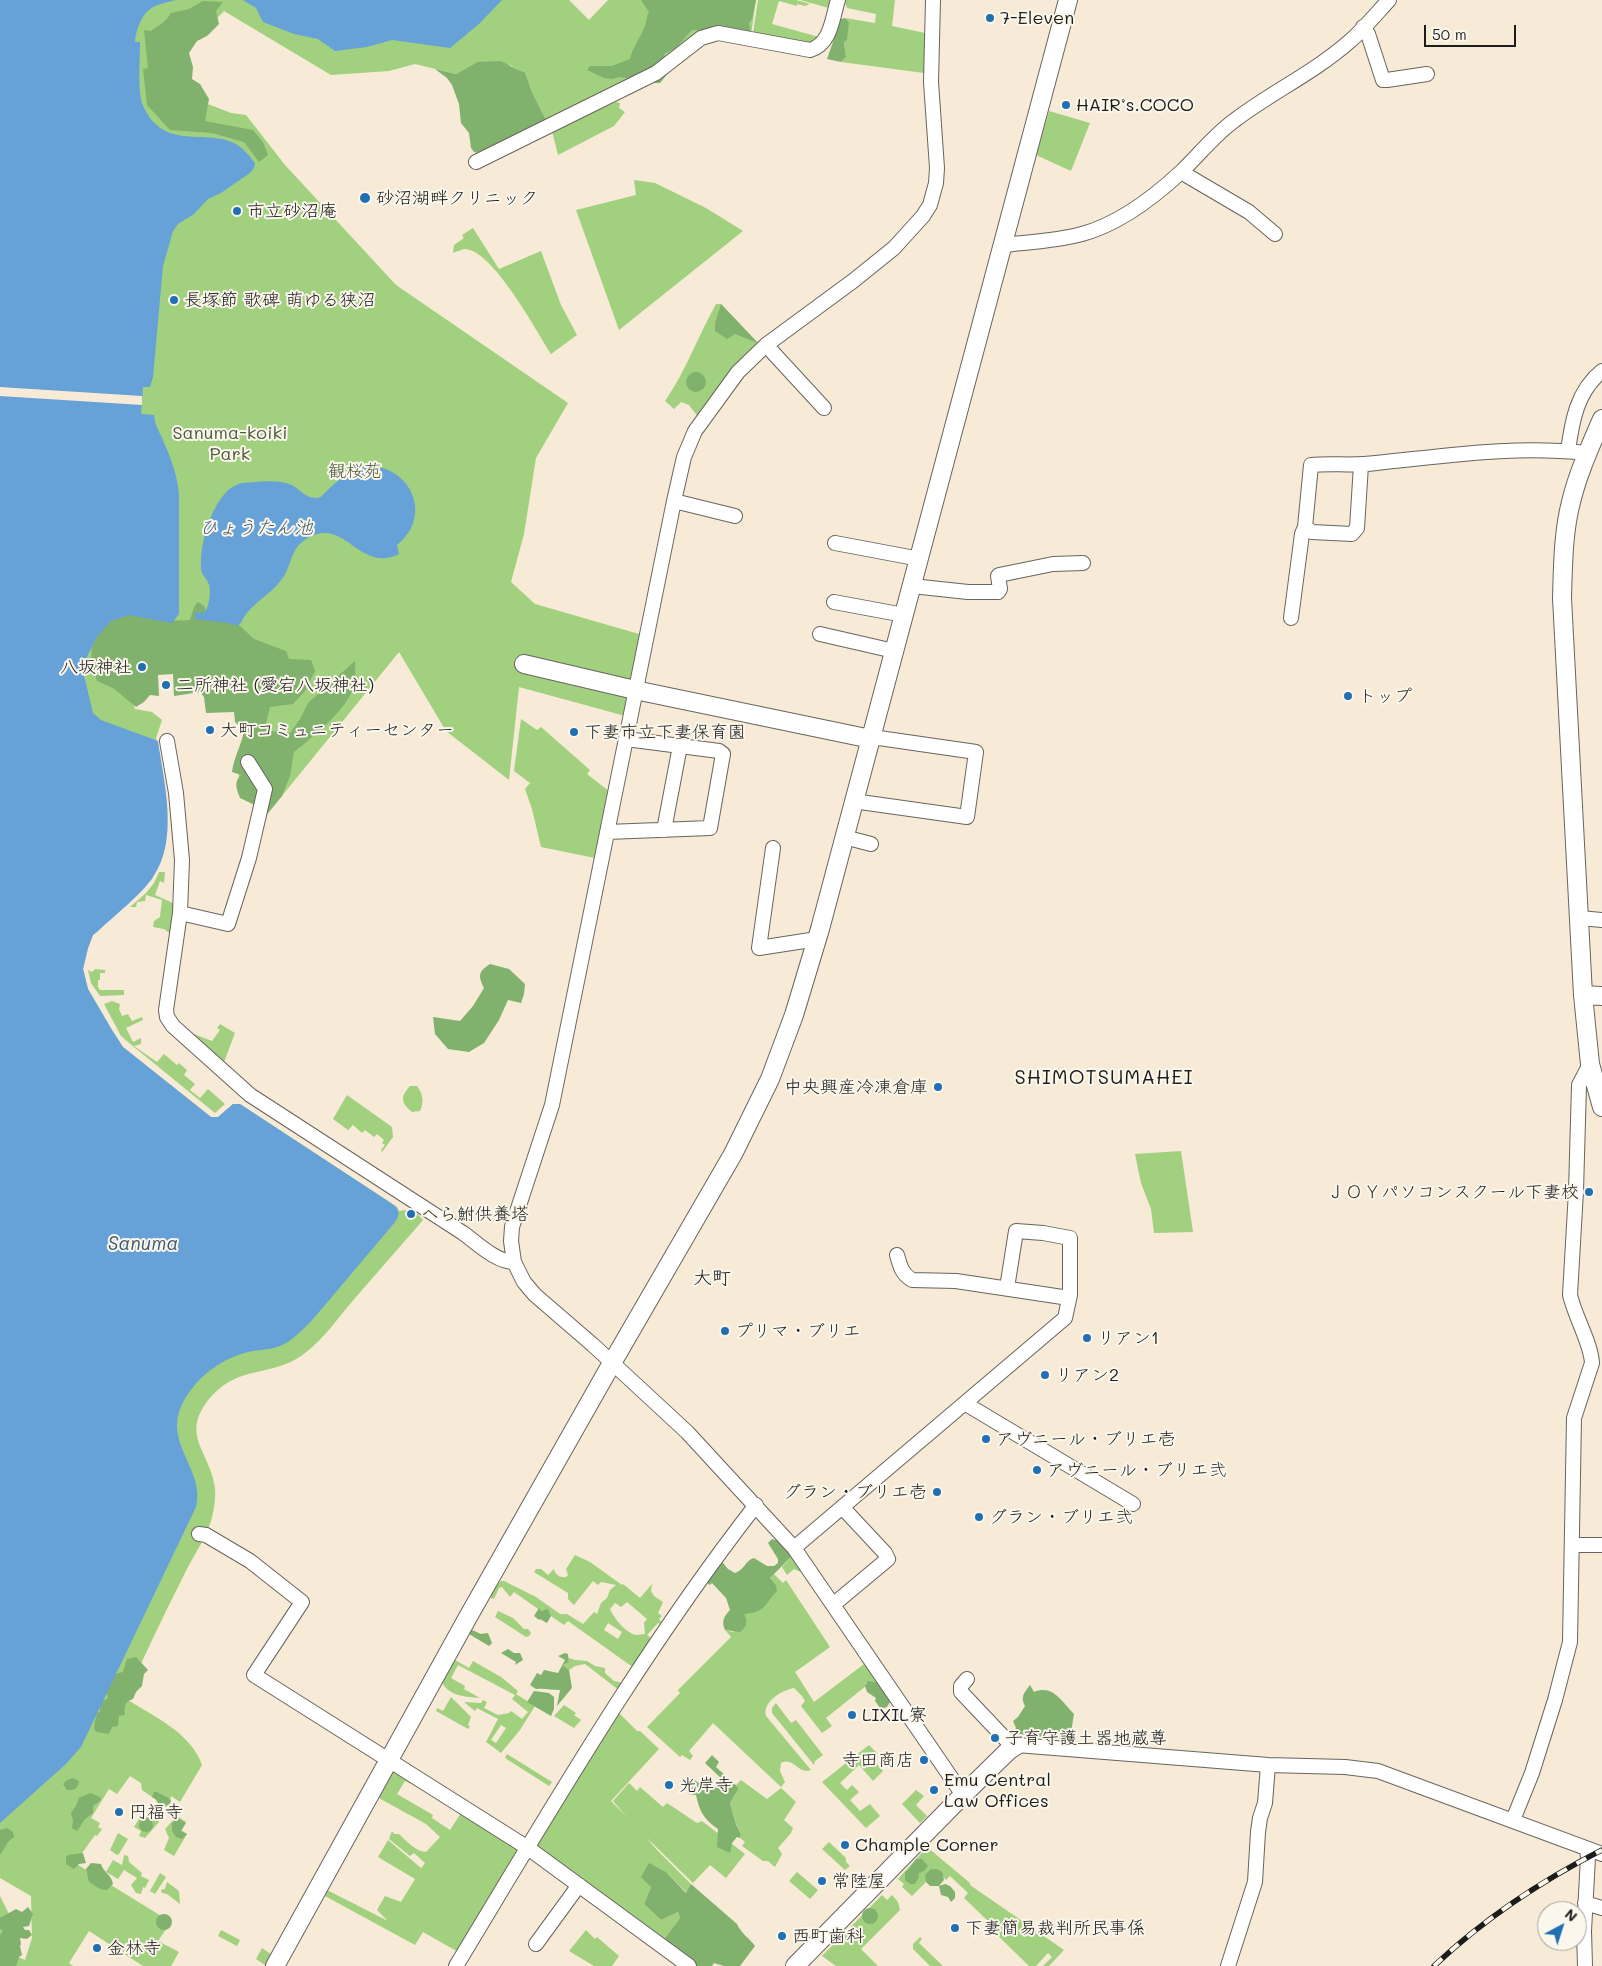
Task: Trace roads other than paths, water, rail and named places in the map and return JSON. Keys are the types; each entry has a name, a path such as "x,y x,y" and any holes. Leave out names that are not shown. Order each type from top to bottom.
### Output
{"street":[{"path":"476,162 656,74 701,38 718,32 810,50 819,47 826,40 838,0"},
{"path":"933,0 931,82 937,168 936,183 930,205 910,232 887,254 766,345 738,372 695,431 684,457 635,690 552,1105 512,1227 511,1241 514,1262 524,1282 535,1295 687,1432 794,1548 963,1795"},
{"path":"275,1966 388,1760 612,1363 733,1154 764,1092 794,1015 817,939 1068,0"},
{"path":"1003,245 1069,237 1098,229 1140,206 1181,172 1233,121 1266,98 1294,82 1351,41 1389,0"},
{"path":"1364,27 1383,80 1427,74"},
{"path":"1181,172 1249,212 1275,234"},
{"path":"766,345 824,408"},
{"path":"1568,451 1574,414 1589,385 1602,371"},
{"path":"1602,419 1586,453 1570,503 1564,548 1562,598 1583,995 1590,1064 1602,1106"},
{"path":"1291,618 1302,534 1305,527 1311,465 1361,465 1477,452 1537,450 1586,453"},
{"path":"1305,527 1312,532 1352,534 1355,532 1358,521 1361,465"},
{"path":"674,501 735,516"},
{"path":"835,543 920,559"},
{"path":"912,586 968,592 998,592 1000,590 999,574 1053,564 1083,564"},
{"path":"834,602 904,615"},
{"path":"820,634 894,651"},
{"path":"524,664 635,690 871,739 878,738 976,752 967,818 853,801"},
{"path":"607,832 710,828 723,754 718,751 626,739"},
{"path":"167,741 176,793 182,860 180,913 166,1004 167,1017 173,1026 250,1095 503,1261 514,1262"},
{"path":"664,830 680,746"},
{"path":"180,913 228,924 249,858 266,789 248,762"},
{"path":"844,837 871,844"},
{"path":"773,848 759,948 817,939"},
{"path":"1580,918 1602,920"},
{"path":"1583,995 1602,996"},
{"path":"1513,1820 1532,1773 1547,1728 1570,1642 1574,1418 1592,1363 1592,1354 1574,1311 1570,1295 1576,1191 1579,1085 1590,1064"},
{"path":"794,1548 966,1404 1065,1318 1069,1298 1070,1238 1016,1231 1007,1288"},
{"path":"897,1255 900,1269 906,1277 912,1280 956,1281 1069,1298"},
{"path":"966,1404 1133,1504"},
{"path":"456,1966 647,1656 706,1570 756,1505"},
{"path":"834,1604 888,1558 842,1507"},
{"path":"199,1534 206,1535 250,1561 302,1602 254,1675 528,1848 689,1966"},
{"path":"1572,1545 1602,1545"},
{"path":"967,1679 961,1686 961,1692 1015,1746 1268,1765 1345,1767 1378,1771 1602,1854"},
{"path":"797,1965 963,1795 1015,1746"},
{"path":"1228,1966 1255,1882 1258,1832 1266,1795 1268,1765"},
{"path":"1585,1901 1587,1849"},
{"path":"1587,1871 1602,1862"},
{"path":"536,1944 579,1885"},
{"path":"1587,1904 1602,1908"},
{"path":"1585,1951 1585,1966"}],"water":[{"name":"Sanuma","path":"0,0 176,0 153,7 142,18 138,27 135,42 140,42 140,86 141,100 144,107 150,118 167,132 177,135 229,141 241,147 255,163 250,173 221,193 208,199 194,214 178,224 173,231 163,266 153,377 150,387 143,387 141,414 154,415 172,463 177,483 179,496 179,614 172,623 129,615 111,621 96,638 82,667 93,713 101,720 158,741 166,792 168,828 166,846 161,862 153,877 135,898 93,935 83,969 88,989 123,1047 211,1117 218,1117 233,1104 240,1104 391,1203 396,1207 398,1214 395,1222 300,1332 279,1347 248,1352 226,1360 206,1374 190,1391 179,1412 177,1424 178,1436 196,1483 196,1507 81,1747 66,1764 0,1823"},
{"path":"243,0 502,0 479,24 450,48 392,40 367,47 335,51 318,39 294,34 263,22 256,8"},
{"name":"ひょうたん池","path":"369,466 384,469 397,475 413,495 414,521 408,534 397,545 399,554 385,558 372,556 340,537 329,533 316,534 298,546 280,581 250,609 238,626 195,619 195,613 205,612 210,598 209,585 201,568 201,555 206,530 217,505 232,487 242,483 278,482 289,484 307,496 316,498 321,497 348,474"}],"railway":[{"path":"1434,1966 1473,1932 1514,1902 1602,1850"}],"place":[{"name":"7-Eleven","path":"990,18"},
{"name":"HAIR’s.COCO","path":"1066,105"},
{"name":"砂沼湖畔クリニック","path":"365,198"},
{"name":"市立砂沼庵","path":"237,211"},
{"name":"長塚節 歌碑 萌ゆる狭沼","path":"174,300"},
{"name":"八坂神社","path":"142,667"},
{"name":"二所神社 (愛宕八坂神社)","path":"166,685"},
{"name":"トップ","path":"1348,696"},
{"name":"大町コミュニティーセンター","path":"210,730"},
{"name":"下妻市立下妻保育園","path":"574,732"},
{"name":"中央興産冷凍倉庫","path":"938,1087"},
{"name":"ＪＯＹパソコンスクール下妻校","path":"1589,1192"},
{"name":"へら鮒供養塔","path":"411,1214"},
{"name":"プリマ・ブリエ","path":"725,1331"},
{"name":"リアン1","path":"1087,1338"},
{"name":"リアン2","path":"1045,1375"},
{"name":"アヴニール・ブリエ壱","path":"986,1439"},
{"name":"アヴニール・ブリエ弐","path":"1037,1470"},
{"name":"グラン・ブリエ壱","path":"937,1492"},
{"name":"グラン・ブリエ弐","path":"979,1517"},
{"name":"LIXIL寮","path":"852,1715"},
{"name":"子育守護土器地蔵尊","path":"995,1738"},
{"name":"寺田商店","path":"924,1760"},
{"name":"光岸寺","path":"669,1785"},
{"name":"Emu Central Law Offices","path":"934,1790"},
{"name":"円福寺","path":"119,1812"},
{"name":"Chample Corner","path":"845,1845"},
{"name":"常陸屋","path":"822,1881"},
{"name":"下妻簡易裁判所民事係","path":"955,1928"},
{"name":"西町歯科","path":"782,1936"},
{"name":"金林寺","path":"97,1948"}],"district":[{"name":"SHIMOTSUMAHEI","path":"1104,1078"},
{"name":"大町","path":"712,1278"}],"park label":[{"name":"Sanuma-koiki Park","path":"230,443"},
{"name":"観桜苑","path":"355,471"}]}
